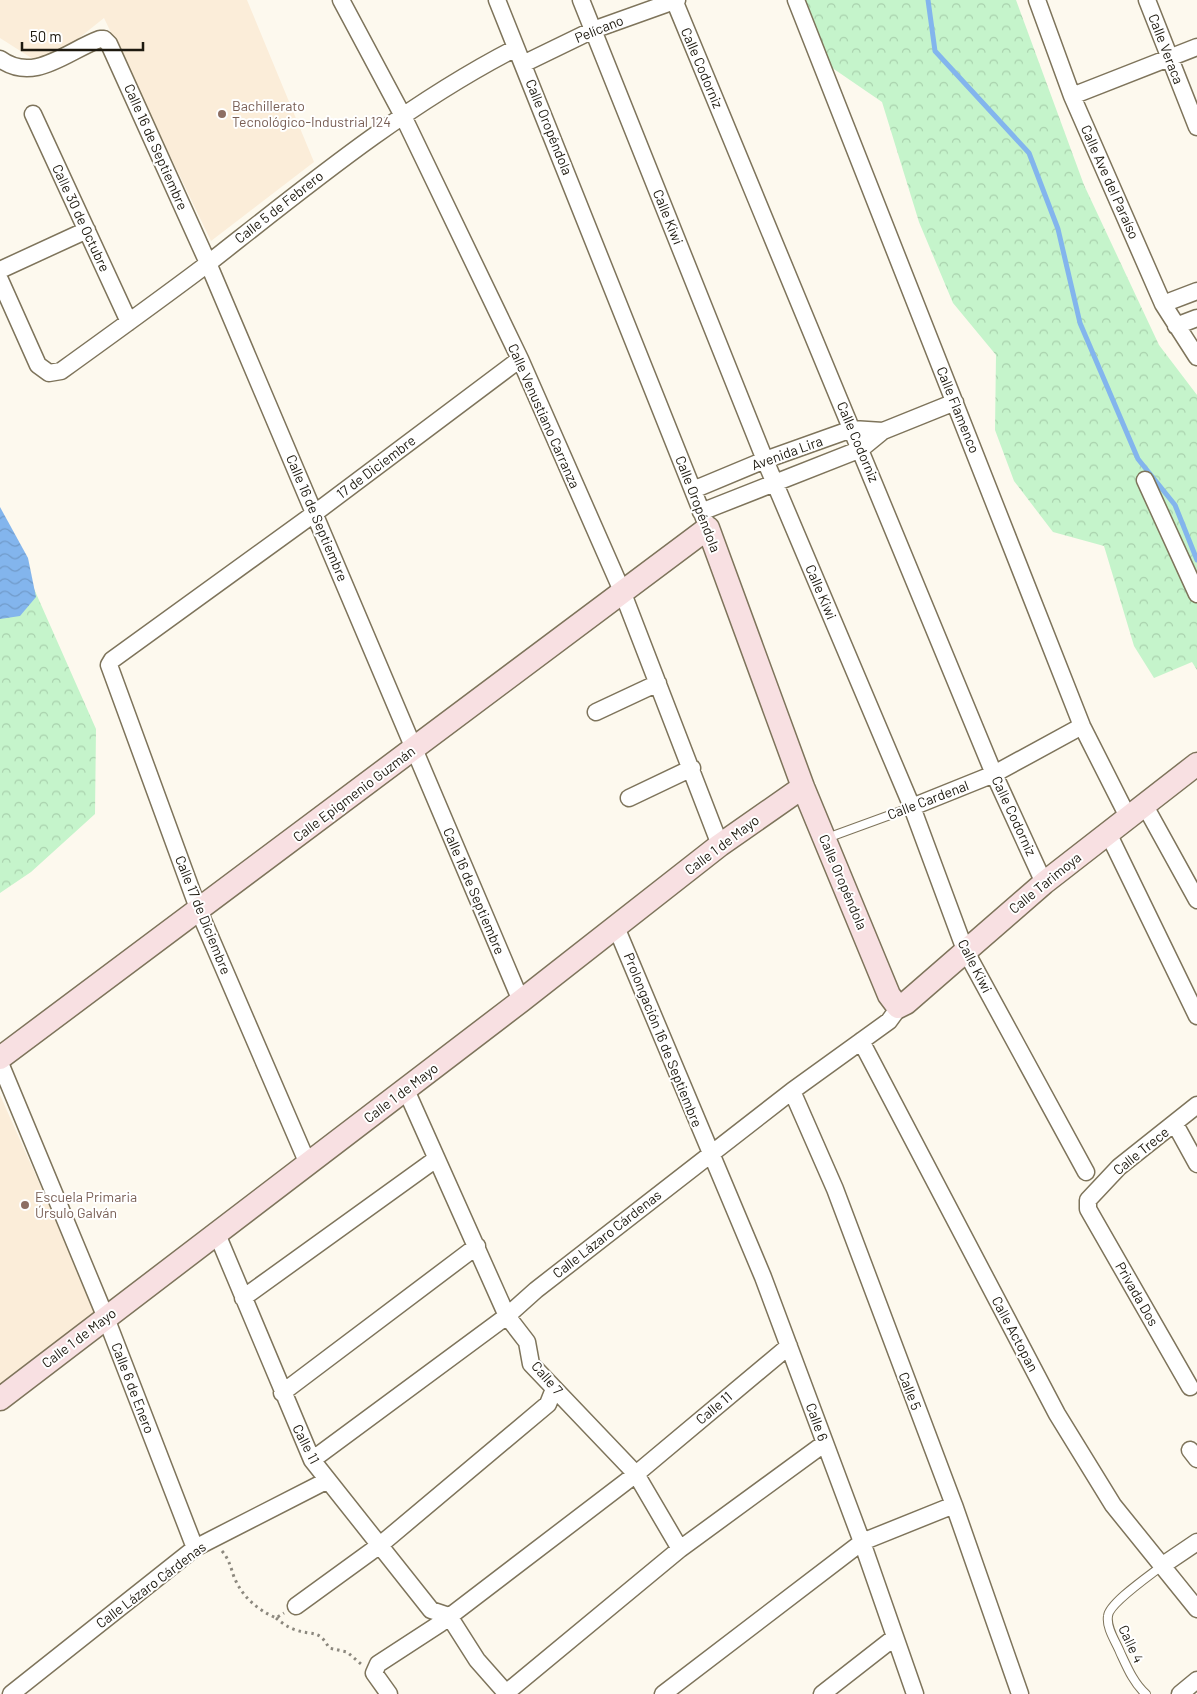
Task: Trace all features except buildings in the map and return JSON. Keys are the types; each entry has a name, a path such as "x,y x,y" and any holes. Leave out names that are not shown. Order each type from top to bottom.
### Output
{"street":[{"name":"Calle Venustiano Carranza","path":"341,0 404,116 520,359 622,591 692,768 720,845"},
{"name":"Calle Oropéndola","path":"497,0 705,520 803,787 889,995 897,1006"},
{"name":"Calle Kiwi","path":"581,0 765,460 912,807 965,950 1086,1172"},
{"name":"Pelícano","path":"523,64 593,30 675,0"},
{"name":"Calle Codorniz","path":"675,0 994,774 1044,883"},
{"name":"Calle Flamenco","path":"796,0 1082,726 1197,900"},
{"name":"Calle Ave del Paraíso","path":"1037,0 1072,96 1163,304 1197,358"},
{"name":"Calle Veraca","path":"1147,0 1197,127"},
{"name":"Calle 16 de Septiembre","path":"0,60 9,66 27,69 42,67 96,40 104,39 109,44 208,263 521,1002"},
{"path":"1072,96 1197,47"},
{"name":"Calle 5 de Febrero","path":"0,280 38,365 49,373 61,372 208,263 310,183 404,116 448,85 516,48"},
{"name":"Calle 30 de Octubre","path":"33,114 129,322"},
{"path":"0,270 87,230"},
{"path":"1163,304 1197,291"},
{"path":"1176,326 1197,318"},
{"name":"17 de Diciembre","path":"110,662 315,513 520,359"},
{"name":"Avenida Lira","path":"705,520 775,484 861,449 883,431 955,402"},
{"name":"Avenida Lira","path":"693,490 765,460 852,429 883,431"},
{"path":"1145,480 1197,594"},
{"name":"Calle Epigmenio Guzmán","path":"0,1058 199,911 622,591 705,520"},
{"name":"Calle 17 de Diciembre","path":"110,662 110,668 199,911 308,1164"},
{"path":"596,712 658,683"},
{"name":"Calle Cardenal","path":"912,807 994,774 1082,726"},
{"name":"Calle Tarimoya","path":"897,1006 906,1003 1044,883 1197,764"},
{"path":"629,798 692,768"},
{"name":"Calle 1 de Mayo","path":"0,1399 521,1002 720,845 803,787"},
{"path":"1108,833 1197,1016"},
{"name":"Prolongación 16 de Septiembre","path":"616,927 710,1154"},
{"name":"Calle Lázaro Cárdenas","path":"312,1460 507,1316 536,1290 710,1154 792,1091 889,1021 894,1015 897,1006"},
{"name":"Calle Actopan","path":"861,1041 1057,1414 1113,1505 1197,1609"},
{"name":"Calle 6 de Enero","path":"0,1063 201,1545"},
{"name":"Calle 7","path":"406,1090 507,1316 527,1342 531,1364 636,1474 680,1549"},
{"name":"Calle 5","path":"792,1091 836,1189 897,1358 954,1505 1020,1694"},
{"name":"Calle Trece","path":"1088,1200 1119,1167 1197,1105"},
{"path":"1175,1124 1197,1164"},
{"name":"Calle 6","path":"710,1154 763,1277 862,1542 915,1694"},
{"path":"243,1298 436,1159"},
{"name":"Privada Dos","path":"1088,1200 1088,1209 1190,1387"},
{"name":"Calle 11","path":"217,1234 282,1393 312,1460 432,1610"},
{"path":"282,1393 477,1246"},
{"path":"527,1342 523,1321 536,1290"},
{"name":"Calle 11","path":"374,1673 378,1664 449,1616 636,1474 789,1346"},
{"path":"296,1606 380,1545 548,1404 554,1389"},
{"path":"434,1627 432,1610 449,1616 477,1660 507,1694 680,1549 825,1442"},
{"name":"Calle Lázaro Cárdenas","path":"11,1694 201,1545 328,1480"},
{"path":"663,1694 862,1542 954,1505"},
{"path":"1163,1565 1197,1542"},
{"path":"822,1694 895,1637"},
{"path":"374,1673 389,1694"},
{"path":"1180,1694 1197,1680"}],"lane":[{"name":"Calle Cardenal","path":"825,839 912,807"},
{"name":"Calle 4","path":"1146,1694 1139,1688 1122,1657 1108,1623 1108,1614 1116,1603 1163,1565"}],"path":[{"path":"201,1545 217,1546 227,1557 237,1585 245,1598 295,1630 314,1632 324,1638 329,1648 347,1652 374,1673"},
{"path":"276,1618 296,1606"}],"shaded area":[{"name":"Bachillerato Tecnológico-Industrial 124","path":"0,0 247,0 314,162 211,241 104,18 44,66 0,38"},
{"name":"Escuela Primaria Úrsulo Galván","path":"0,1095 98,1315 0,1389"}],"green space":[{"path":"801,0 1016,0 1084,185 1159,345 1197,395 1197,670 1192,662 1154,678 1134,646 1104,546 1053,532 1014,481 995,430 996,355 953,303 919,222 882,102 828,65"},
{"path":"0,512 96,729 95,814 31,872 0,893"}],"water":[{"path":"0,507 28,558 36,597 20,616 0,619"}],"waterway":[{"path":"928,0 935,51 1029,153 1058,229 1080,323 1138,459 1175,505 1197,560"}],"place":[{"name":"Bachillerato Tecnológico-Industrial 124","path":"222,114"},
{"name":"Escuela Primaria Úrsulo Galván","path":"25,1205"}]}
